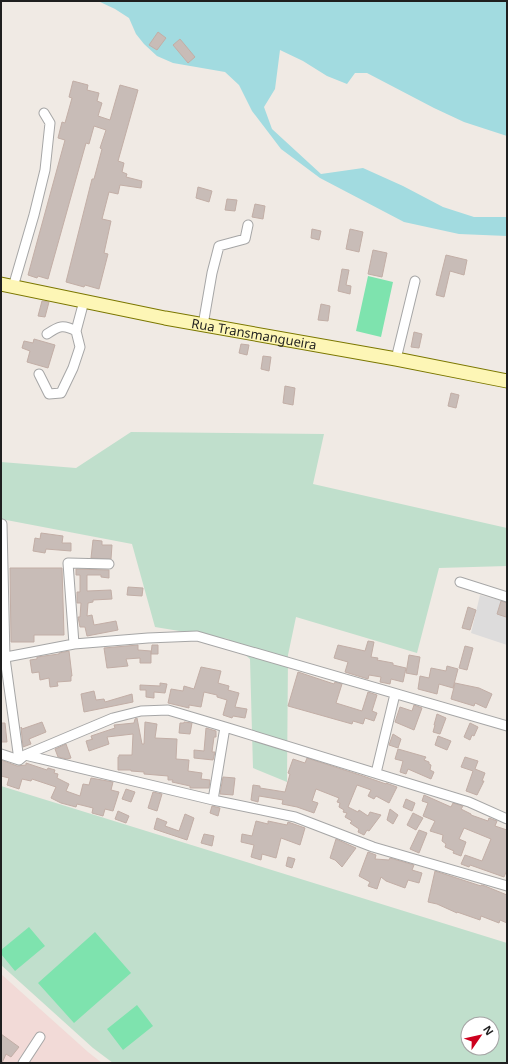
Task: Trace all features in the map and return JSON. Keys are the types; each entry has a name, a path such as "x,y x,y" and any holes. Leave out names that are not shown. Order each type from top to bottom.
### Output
{"street":[{"path":"7,286 34,215 45,170 50,123 44,113"},
{"path":"203,324 212,273 219,246 245,239 248,225"},
{"path":"396,359 415,282"},
{"name":"Rua Transmangueira","path":"7,286 507,380"},
{"path":"39,374 49,394 61,393 73,368 80,347 76,331 84,301"},
{"path":"47,334 58,327 68,327 76,331"},
{"path":"2,524 3,658 22,758"},
{"path":"74,644 68,563 109,564"},
{"path":"460,582 507,597"},
{"path":"3,658 74,644 197,636 507,726"},
{"path":"376,773 395,694"},
{"path":"22,758 113,718 141,711 168,710 469,802 507,818"},
{"path":"213,800 225,727"},
{"path":"1,754 295,817 373,847 507,886"},
{"path":"23,1063 40,1037"}],"shaded area":[{"path":"480,595 507,602 507,645 471,633"},
{"path":"1,974 88,1052 102,1063 1,1063"}],"green space":[{"path":"368,276 393,282 381,337 356,331"},
{"path":"131,432 324,434 313,484 507,528 507,566 439,568 417,653 296,617 288,655 287,782 253,768 250,659 228,639 155,627 132,544 1,519 1,462 76,468"},
{"path":"1,786 507,943 507,1063 113,1063 93,1048 1,965"},
{"path":"29,927 45,946 15,971 1,954 1,950"},
{"path":"95,932 131,973 74,1023 38,983"},
{"path":"137,1005 153,1026 123,1050 107,1029"}],"water":[{"path":"98,1 507,1 507,136 464,122 367,73 355,73 347,84 327,76 303,61 280,50 275,89 264,107 272,129 321,174 363,168 403,186 443,207 474,217 507,217 507,236 459,234 404,222 320,178 281,149 252,111 239,85 225,72 173,63 157,56 136,34 129,18"}],"building":[{"path":"158,32 166,38 157,50 149,45"},
{"path":"180,39 195,57 188,63 173,45"},
{"path":"73,81 88,85 87,90 99,93 97,101 102,103 98,116 110,120 120,85 138,90 118,161 124,163 122,172 127,174 126,177 142,181 141,188 120,185 118,194 109,192 102,219 111,221 104,253 108,254 99,289 66,282 92,179 94,179 102,149 100,148 106,130 94,126 89,144 86,143 48,279 28,275 65,140 58,138 62,122 65,123 72,98 69,97"},
{"path":"198,187 212,191 209,202 196,198"},
{"path":"227,199 237,200 235,211 225,210"},
{"path":"255,204 265,206 263,219 252,217"},
{"path":"312,229 321,231 319,240 311,238"},
{"path":"350,229 363,232 359,252 346,249"},
{"path":"373,250 387,253 382,277 368,274"},
{"path":"446,255 467,260 464,275 450,271 444,297 436,295"},
{"path":"342,269 349,270 346,285 351,286 350,294 338,291"},
{"path":"42,301 49,302 45,317 38,316"},
{"path":"321,304 330,306 328,321 318,320"},
{"path":"414,332 422,334 419,348 411,347"},
{"path":"34,339 55,345 48,368 27,362 30,351 22,348 24,341 33,343"},
{"path":"241,344 249,345 247,355 239,353"},
{"path":"263,356 271,357 269,371 261,369"},
{"path":"285,386 295,388 293,405 283,403"},
{"path":"451,393 459,395 456,408 448,406"},
{"path":"41,533 63,536 62,543 71,543 71,551 46,549 45,553 33,551 35,538 40,539"},
{"path":"93,540 102,541 102,545 112,545 111,559 91,558"},
{"path":"10,568 62,568 64,635 34,635 34,642 11,642"},
{"path":"76,569 109,570 109,578 101,577 101,575 87,575 87,591 111,590 112,599 93,600 93,602 88,603 87,616 92,615 94,625 116,621 118,630 87,636 85,627 80,627 78,617 80,617 81,603 77,603 77,592 80,592 80,575 76,575"},
{"path":"128,587 143,588 142,596 127,595"},
{"path":"501,601 507,603 506,617 497,614"},
{"path":"468,607 476,610 470,630 462,628"},
{"path":"368,641 374,642 371,657 406,668 403,682 391,679 390,684 380,682 381,677 369,675 368,679 345,672 348,662 334,658 338,645 365,651"},
{"path":"138,645 138,650 151,651 151,663 140,663 140,658 126,659 128,666 107,668 104,648"},
{"path":"152,645 158,645 158,654 151,654"},
{"path":"465,646 473,648 467,670 459,668"},
{"path":"69,651 72,676 71,681 57,682 58,686 50,687 49,678 40,680 39,672 32,673 30,660 37,659 37,657"},
{"path":"409,655 420,657 417,675 406,673"},
{"path":"447,666 458,669 453,688 439,684 437,694 418,689 420,676 429,678 431,668 446,671"},
{"path":"201,667 221,671 218,683 229,686 228,690 239,693 235,707 247,709 245,718 233,716 232,718 223,715 227,700 217,697 217,695 204,692 201,707 189,705 189,708 168,703 171,689 183,691 184,686 194,689"},
{"path":"298,672 334,684 335,682 342,684 336,703 362,711 368,692 377,695 372,711 377,713 374,721 365,718 363,724 353,721 352,724 288,706"},
{"path":"160,683 167,684 165,693 154,692 154,698 146,697 146,690 140,690 140,685 160,686"},
{"path":"455,683 479,688 492,694 486,708 475,703 474,706 451,699"},
{"path":"94,691 96,700 104,699 105,702 132,694 133,702 84,712 81,694"},
{"path":"414,705 422,708 414,730 395,722 400,707 412,711"},
{"path":"437,714 446,718 440,734 433,732"},
{"path":"137,718 142,744 144,744 145,722 157,724 155,738 177,739 176,759 189,760 188,771 202,773 201,779 210,780 209,788 190,788 190,786 172,782 173,780 168,780 168,776 144,774 144,772 131,770 118,770 119,755 132,755 133,734 107,737 109,744 89,751 86,741 93,739 91,736 115,728 114,725 134,723 135,719"},
{"path":"42,722 46,732 29,739 31,744 23,747 21,727 22,729"},
{"path":"1,723 5,723 7,742 1,742"},
{"path":"180,723 192,723 190,734 179,733"},
{"path":"470,723 478,727 474,736 472,735 470,740 464,737"},
{"path":"206,728 216,731 212,752 215,752 213,760 194,758 194,750 204,751"},
{"path":"393,734 401,739 398,748 389,745"},
{"path":"438,736 451,741 447,750 435,745"},
{"path":"66,744 71,758 67,759 58,757 55,749"},
{"path":"398,749 426,757 424,760 429,762 431,765 430,770 434,772 431,779 408,769 406,774 400,772 403,761 395,759"},
{"path":"465,757 478,761 475,769 485,773 482,781 484,781 477,795 466,791 473,771 461,767"},
{"path":"307,758 397,787 389,803 376,796 374,799 368,796 371,790 357,785 348,807 358,812 359,810 368,816 370,812 381,815 369,831 367,830 364,835 358,832 359,829 350,823 352,821 345,817 347,813 343,812 344,810 339,807 340,803 337,802 339,798 316,789 312,801 318,803 314,813 282,804 283,800 259,796 258,802 251,800 253,785 260,786 260,788 285,792 290,774 288,773 293,759 305,763"},
{"path":"1,760 17,766 26,765 26,763 47,770 48,768 55,770 54,773 58,774 57,778 69,784 66,791 80,796 83,784 89,785 91,778 113,782 111,790 119,792 113,811 105,809 103,816 92,813 93,808 77,804 76,807 61,803 51,798 56,787 32,779 31,781 22,779 19,789 7,785 9,778 1,776"},
{"path":"223,777 235,778 233,795 220,794"},
{"path":"126,789 135,792 131,802 122,799"},
{"path":"153,792 162,794 157,811 148,808"},
{"path":"424,795 451,807 453,803 463,806 461,809 471,815 488,821 489,818 497,821 495,826 507,830 507,870 504,877 470,865 469,867 461,864 465,855 482,861 491,839 464,828 459,839 466,842 461,856 453,853 454,851 445,847 446,844 442,841 443,835 430,831 435,821 423,816 428,803 422,801"},
{"path":"406,799 415,803 412,811 403,807"},
{"path":"212,806 220,808 218,816 210,813"},
{"path":"390,809 398,815 393,824 387,820"},
{"path":"118,811 129,816 126,823 115,819"},
{"path":"413,813 423,818 416,830 407,825"},
{"path":"185,814 194,818 187,840 154,829 157,818 167,822 165,826 179,831"},
{"path":"256,821 268,824 268,821 287,825 288,822 305,828 300,845 281,838 276,858 262,854 261,860 251,857 254,845 241,842 242,834 252,836"},
{"path":"419,830 427,833 419,853 410,849"},
{"path":"204,834 214,836 212,846 201,843"},
{"path":"336,839 356,848 342,867 335,860 330,858"},
{"path":"368,852 376,855 375,859 389,860 390,858 414,865 412,870 422,873 419,883 408,880 405,888 386,881 381,877 377,889 368,886 370,882 359,876"},
{"path":"288,857 295,859 292,868 286,866"},
{"path":"435,871 485,886 507,895 507,923 500,920 499,923 481,916 480,920 428,902"},
{"path":"1,1034 19,1047 11,1057 6,1054 2,1063 1,1063"}]}
